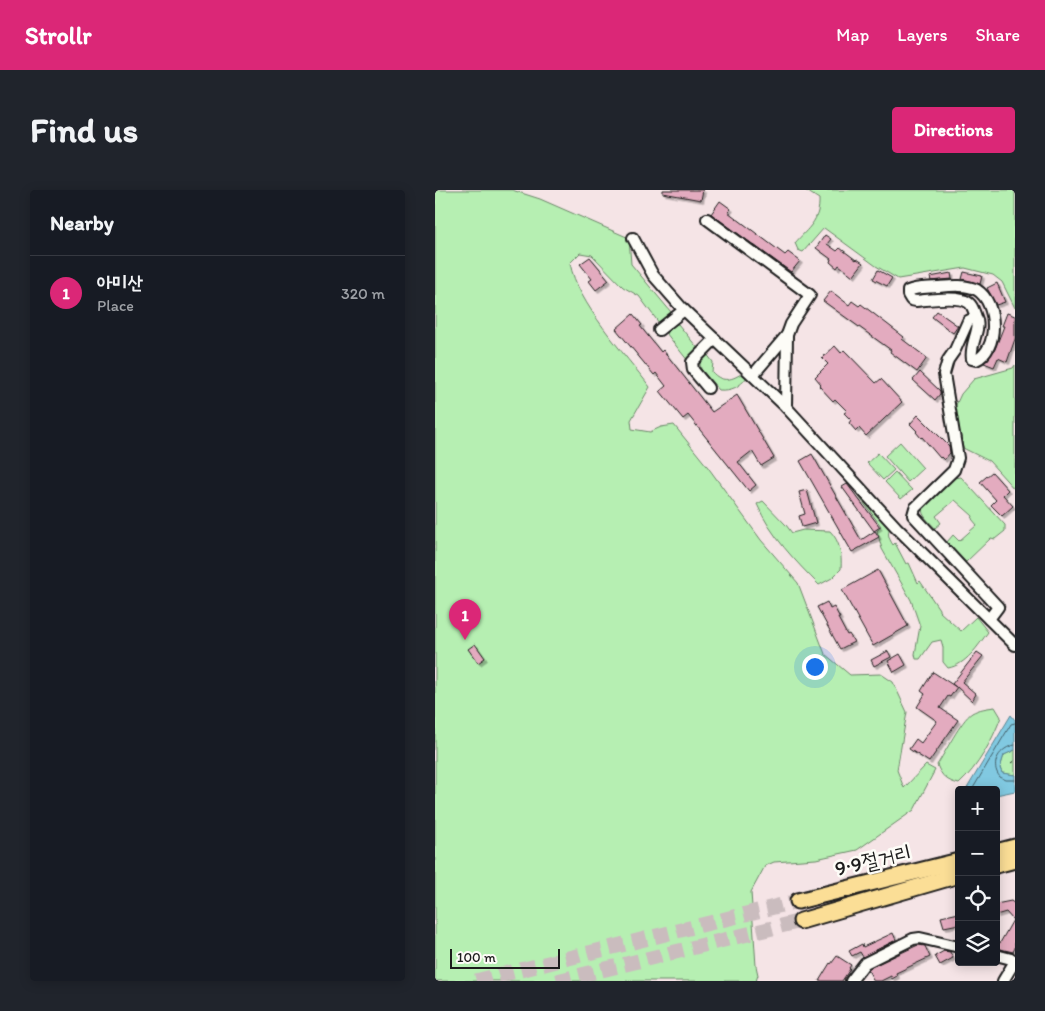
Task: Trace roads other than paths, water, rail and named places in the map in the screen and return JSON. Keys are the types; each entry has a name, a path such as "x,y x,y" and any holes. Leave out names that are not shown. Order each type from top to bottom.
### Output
{"highway":[{"path":"1000,851 1015,847"},
{"path":"1000,864 1015,860"},
{"name":"9·9절거리","path":"798,901 955,862"},
{"name":"9·9절거리","path":"801,921 956,876"}],"street":[{"path":"707,219 810,295 787,335 753,376"},
{"path":"633,238 653,275 684,310 786,407 896,527 1015,645"},
{"path":"970,287 982,295 991,306 993,330 988,346 980,358 976,360 972,359 971,352 978,326 976,317 971,304 965,300 916,301 911,300 908,292 913,289 970,287"},
{"path":"659,330 684,310"},
{"path":"976,317 968,321 944,374 958,458 954,470 915,508 913,515 998,607 989,619"},
{"path":"786,407 787,335"},
{"path":"708,388 693,370 692,362 715,339"},
{"path":"851,981 865,963 913,939 920,938 955,946"},
{"path":"1000,956 1015,960 1003,981"}],"water":[{"path":"1011,715 1015,720 1015,750 1004,755 1000,768 1002,773 1015,775 1015,791 1000,794 1000,786 968,786"}],"tunnel":[{"path":"476,981 798,901"},
{"path":"557,981 801,921"}],"place":[{"name":"아미산","path":"465,640"}]}
